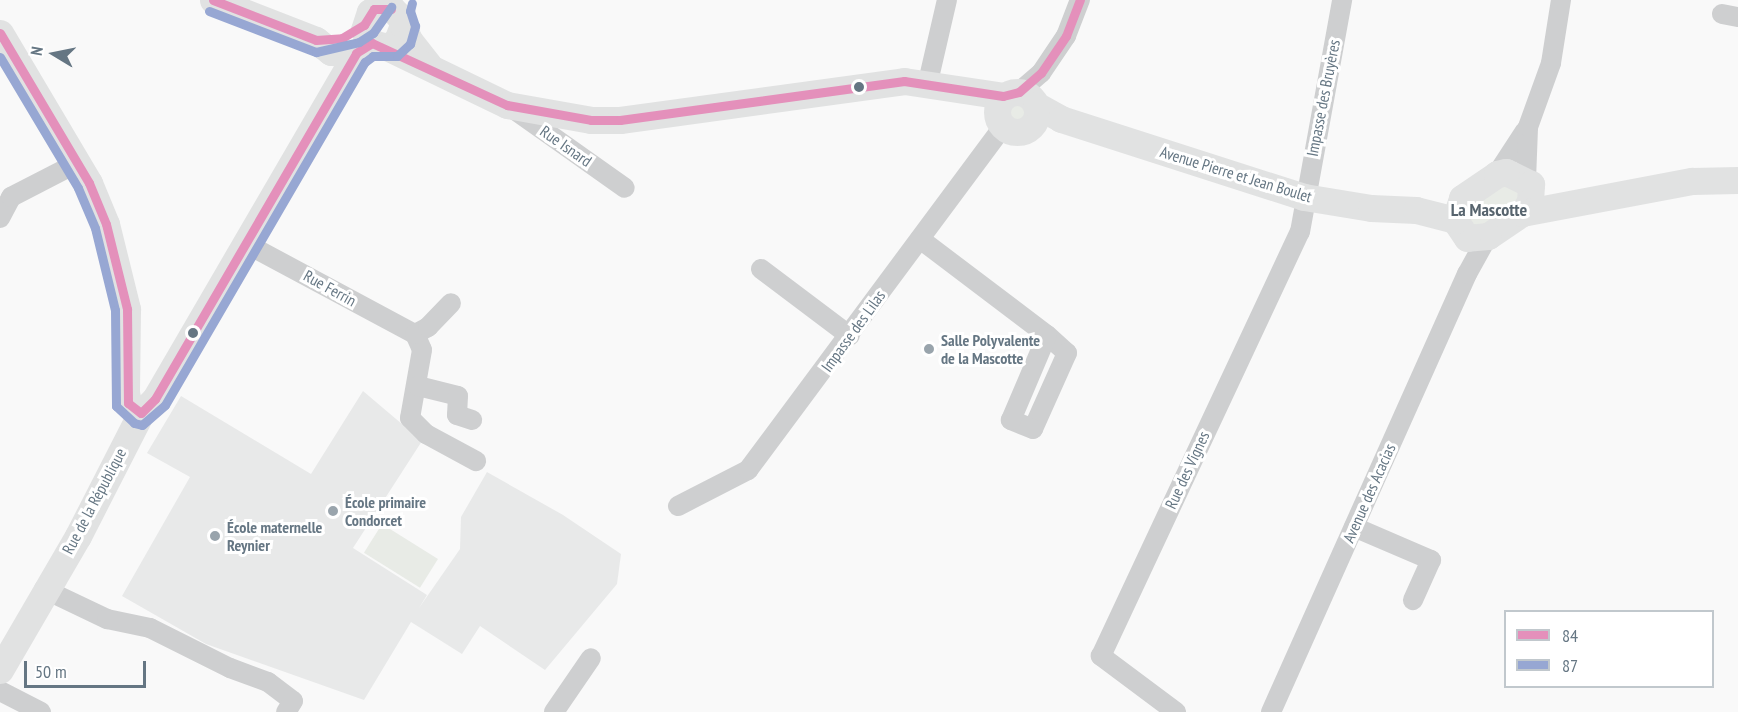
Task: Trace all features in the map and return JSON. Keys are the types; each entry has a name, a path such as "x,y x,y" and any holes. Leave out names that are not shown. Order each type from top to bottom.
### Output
{"street":[{"path":"928,82 947,0"},
{"path":"1013,107 1041,73 1066,36 1080,0"},
{"name":"Impasse des Bruyères","path":"1304,197 1342,0"},
{"path":"1468,223 1528,127 1551,63 1561,0"},
{"path":"226,2 316,40 342,38 382,24"},
{"name":"Avenue Pierre et Jean Boulet","path":"382,24 409,40 431,68 507,105 571,118 620,120 850,86 928,82 1013,107 1061,118 1304,197 1371,208 1416,210 1468,223"},
{"name":"Rue de la République","path":"0,670 44,589 78,536 141,413 155,399 245,243 382,24"},
{"path":"0,33 77,163 106,224 119,266 127,309 126,392 128,403 141,413"},
{"name":"Rue Isnard","path":"507,105 625,188"},
{"name":"Impasse des Lilas","path":"678,506 748,470 850,336 1013,107"},
{"path":"1527,194 1528,127"},
{"path":"0,218 11,197 77,163"},
{"path":"1497,174 1517,174 1527,194 1560,206 1692,180 1738,180"},
{"path":"1468,223 1527,194"},
{"name":"Rue des Vignes","path":"1176,712 1101,656 1300,232 1304,197"},
{"name":"Avenue des Acacias","path":"1271,712 1467,274 1468,223"},
{"path":"920,239 1047,335"},
{"name":"Rue Ferrin","path":"245,243 415,334"},
{"path":"761,268 850,336"},
{"path":"451,303 428,327 415,334 422,350 418,386 410,418 426,434 476,461"},
{"path":"418,386 458,396 457,416 472,420"},
{"path":"1354,527 1431,560 1413,600"},
{"path":"44,589 107,619 150,628 230,668 268,682 290,706"},
{"path":"554,712 591,658"},
{"path":"0,691 41,712"}],"shaded area":[{"path":"1019,92 1036,119 1028,129 1016,132 1010,131 996,114 997,107"},
{"path":"1497,174 1531,184 1488,236 1456,213"},
{"path":"363,391 422,441 353,548 427,595 419,608 460,549 461,517 487,472 563,515 621,554 617,584 545,670 480,626 462,654 411,622 364,700 206,644 122,596 190,477 147,453 181,396 311,474"},
{"path":"382,524 438,559 420,588 364,553"}],"transit line":[{"name":"84","path":"213,0 316,40 342,38 364,25 374,9 391,9"},
{"name":"84","path":"0,33 89,183 106,224 127,309 128,403 141,413 155,399 356,53 372,43 507,105 591,120 620,120 904,81 1003,96 1019,92 1041,73 1066,36 1080,0"},
{"name":"87","path":"0,57 78,188 95,228 115,310 116,406 134,423 142,425 165,405 365,62 373,56 397,56 410,44 415,26 410,11 412,3"},
{"name":"87","path":"209,11 316,52 359,42 373,33 391,7"}],"place":[{"name":"Salle Polyvalente de la Mascotte","path":"929,349"},
{"name":"École primaire Condorcet","path":"333,511"},
{"name":"École maternelle Reynier","path":"215,536"}],"district":[{"name":"La Mascotte","path":"1489,210"}]}
